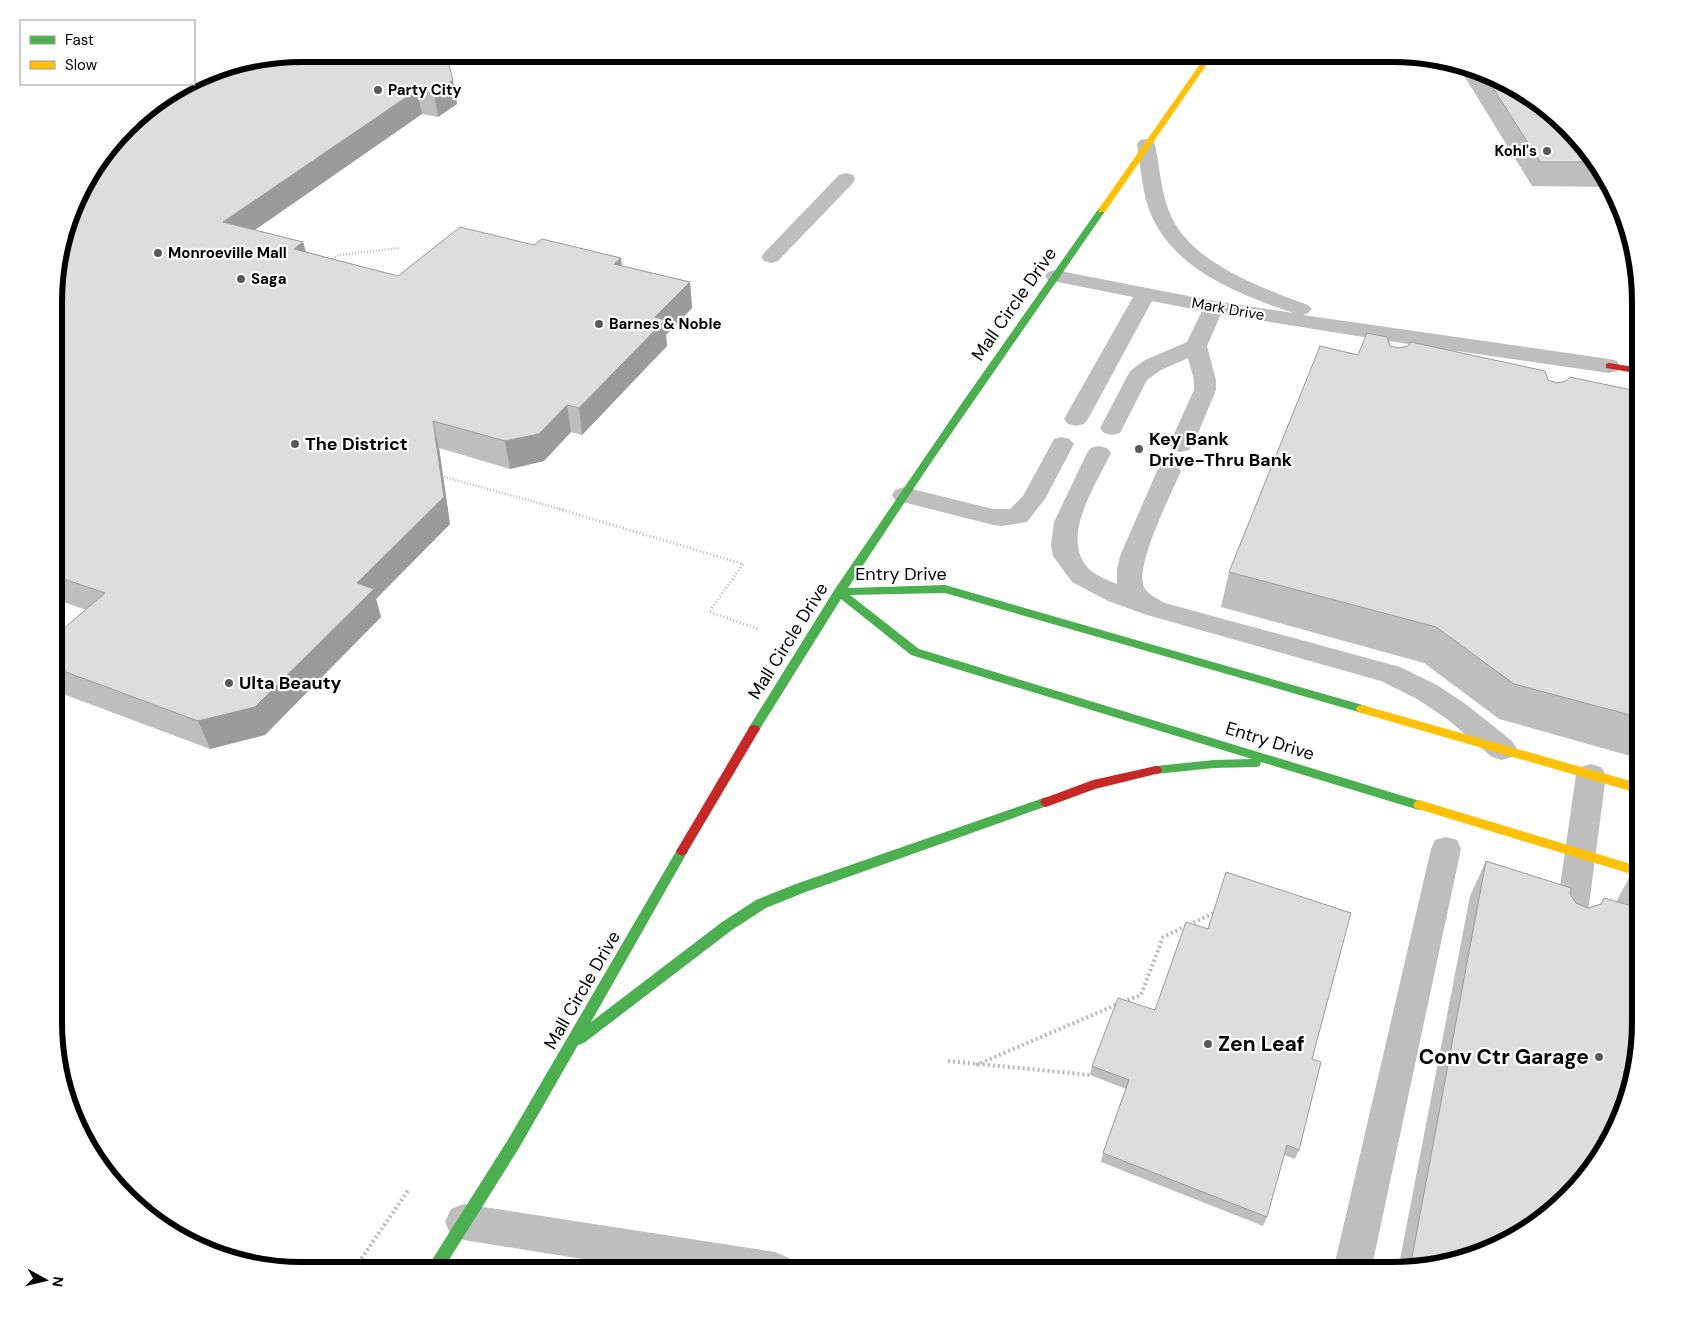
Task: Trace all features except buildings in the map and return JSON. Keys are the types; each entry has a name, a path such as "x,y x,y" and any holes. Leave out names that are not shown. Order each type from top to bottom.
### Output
{"main road":[{"name":"Mall Circle Drive","path":"439,1262 514,1143 804,644 904,495 1146,144 1205,62"},
{"path":"1609,366 1632,370"},
{"name":"Entry Drive","path":"839,592 945,589 1632,786"},
{"name":"Entry Drive","path":"839,592 915,652 1632,869"},
{"path":"570,1046 727,926 761,904 798,889 1093,784 1128,774 1200,764 1287,764"}],"lane":[{"name":"Mark Drive","path":"1146,144 1158,206 1163,220 1181,244 1196,257 1236,283 1260,294 1398,346"},
{"path":"771,258 846,179"},
{"name":"Mark Drive","path":"1055,276 1398,346 1547,366 1609,366"},
{"path":"1076,420 1145,294"},
{"path":"1112,428 1138,376 1144,370 1196,346 1214,308"},
{"path":"1181,445 1204,390 1205,380 1196,346"},
{"path":"904,495 993,517 1018,516 1033,499 1062,444"},
{"path":"1099,453 1066,522 1064,544 1066,556 1072,567 1086,580 1117,595 1156,609 1390,674 1427,692 1457,712 1502,749"},
{"path":"1156,609 1142,602 1134,593 1129,580 1129,572 1134,554 1169,471"},
{"path":"1570,928 1591,775"},
{"path":"1354,1262 1446,849"},
{"path":"464,1222 718,1262"}],"path":[{"path":"330,261 338,255 400,248"},
{"path":"432,473 616,525 743,564 709,612 759,629"},
{"path":"976,1065 1141,995 1163,937 1214,914"},
{"path":"948,1061 1090,1075"},
{"path":"358,1262 408,1189"}],"traffic: fast":[{"path":"754,729 879,532 967,402 1102,210"},
{"path":"839,592 945,589 1362,709"},
{"path":"839,592 915,652 1419,805"},
{"path":"1156,770 1214,764 1256,763"},
{"path":"579,1039 727,926 761,904 798,889 1046,802"},
{"path":"439,1262 514,1143 682,851"}],"traffic: slow":[{"path":"1102,210 1205,62"},
{"path":"1362,709 1632,786"},
{"path":"1419,805 1632,869"}],"traffic: jam":[{"path":"1609,366 1632,370"},
{"path":"682,851 754,729"},
{"path":"1046,802 1093,785 1156,770"}],"place":[{"name":"Party City","path":"378,90"},
{"name":"Kohl's","path":"1547,151"},
{"name":"Monroeville Mall","path":"158,253"},
{"name":"Saga","path":"241,279"},
{"name":"Barnes & Noble","path":"599,324"},
{"name":"The District","path":"295,444"},
{"name":"Key Bank Drive-Thru Bank","path":"1139,449"},
{"name":"Ulta Beauty","path":"229,683"},
{"name":"Zen Leaf","path":"1208,1044"},
{"name":"Conv Ctr Garage","path":"1599,1057"}]}
